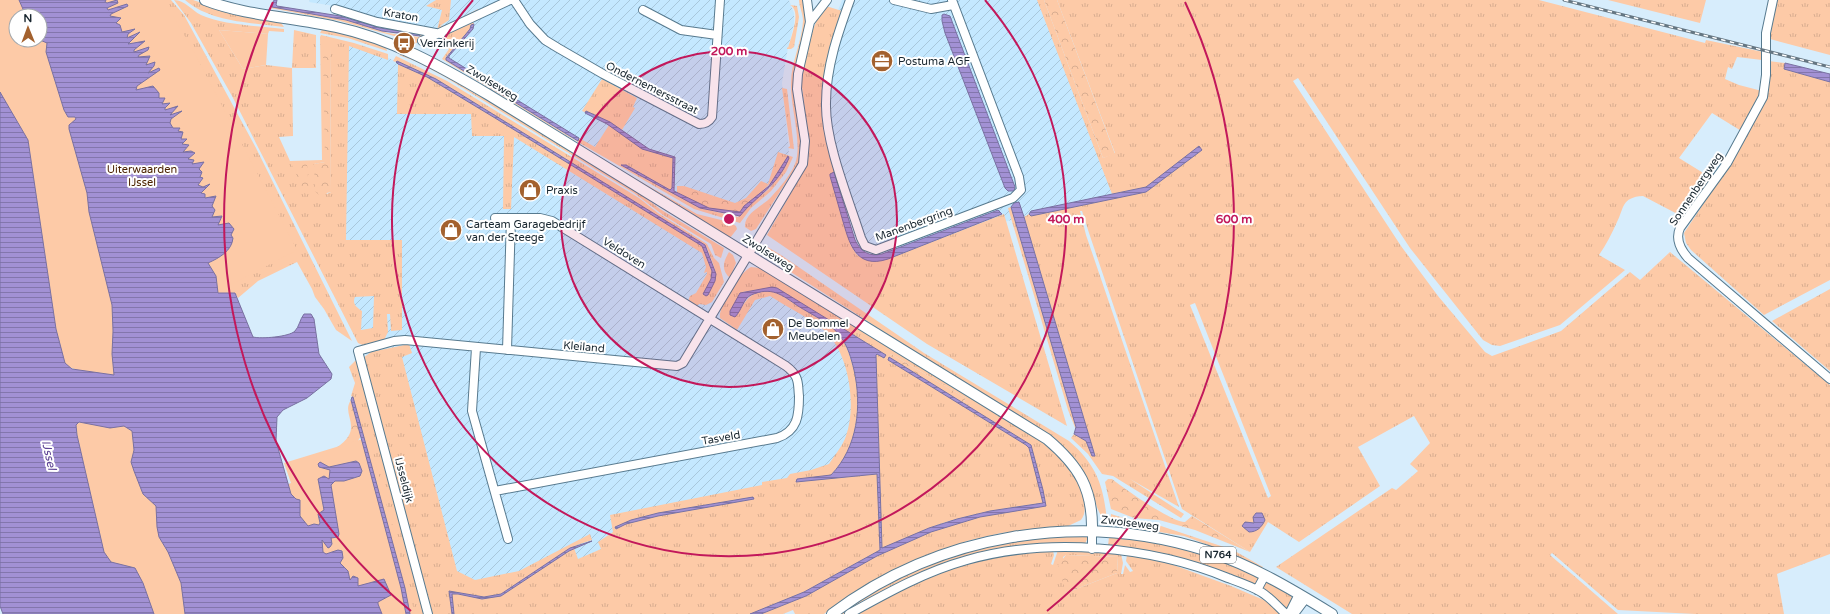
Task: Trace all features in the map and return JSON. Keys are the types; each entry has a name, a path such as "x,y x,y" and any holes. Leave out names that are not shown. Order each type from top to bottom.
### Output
{"main road":[{"name":"Zwolseweg","path":"205,0 232,8 349,30 425,58 489,95 1047,439 1069,459 1084,483 1091,502 1092,531 1131,534 1188,545 1226,558 1265,575 1332,614"},
{"name":"N764","path":"832,614 847,602 886,580 957,550 995,540 1030,534 1092,531"}],"street":[{"path":"422,41 441,34 510,0"},
{"name":"Ondernemersstraat","path":"514,0 530,24 545,40 602,74 699,124 708,123 712,116 720,0"},
{"path":"807,0 810,22"},
{"path":"810,22 826,0"},
{"name":"Manenbergring","path":"850,0 837,36 829,66 826,92 826,116 831,140 861,238 865,246 876,250 1013,198 1021,190 1019,177 952,2 931,9 894,0"},
{"name":"Sonnenbergweg","path":"1772,0 1766,33 1766,75 1763,97 1727,163 1680,228 1678,233 1678,241 1682,252 1693,262 1830,379"},
{"name":"Kraton","path":"335,9 371,20 441,34"},
{"path":"643,10 681,30 717,35"},
{"name":"Kleiland","path":"358,351 394,341 405,340 476,348 677,366 683,363 803,164 805,147 798,101 798,80 810,22"},
{"name":"Veldoven","path":"495,218 540,218 552,221 710,319"},
{"path":"507,350 511,218"},
{"name":"Tasveld","path":"495,491 777,438 790,431 796,424 799,414 798,385 795,375 786,366 710,319"},
{"path":"476,348 472,411 508,539"},
{"name":"IJsseldijk","path":"358,351 428,614"},
{"path":"1092,531 1092,549"},
{"path":"848,614 913,580 977,557 1034,548 1092,549 1145,554 1191,565 1257,590 1288,614 1302,596"},
{"path":"1257,590 1265,575"},
{"path":"1294,614 1302,596"}],"shaded area":[{"path":"310,0 789,0 794,13 794,24 782,83 789,149 788,159 779,176 746,206 702,208 551,123 448,60 457,34 453,25 434,30 381,20 334,6 309,2"},
{"path":"842,0 1039,0 1114,196 1035,213 880,258 857,251 824,149 835,18"},
{"path":"344,43 370,50 425,74 704,246 715,276 705,294 734,312 745,292 775,288 870,350 871,468 601,555 474,591 446,581 357,329 343,277"}],"green space":[{"name":"Uiterwaarden IJssel","path":"0,0 157,0 173,16 194,52 297,250 217,292 232,506 291,483 284,463 369,437 415,614 119,614 100,557 77,435 76,425 80,422 75,369 68,367 65,371 0,133"},
{"path":"106,0 171,0 184,15 256,148 352,341 336,330 315,297 297,262 258,281 238,298 235,293 218,293"},
{"path":"174,0 185,3 201,15 220,21 241,25 284,29 284,32 269,31 268,34 219,30 243,69 266,65 292,68 293,136 279,137 290,161 322,160 321,35 354,43 388,54 388,60 349,46 346,240 402,240 402,330 391,331 390,314 387,314 388,332 384,340 368,345 358,343 232,96 191,23","holes":["330,45 331,192 327,194 314,164 325,162","374,296 373,328 361,330 362,311 355,305 355,297"]},
{"path":"185,0 193,0 220,9 279,20 284,27 219,17 196,8"},
{"path":"436,0 451,0 449,20 440,26 447,25 478,9 479,12 437,30 442,10 426,6"},
{"path":"799,0 805,0 807,20 794,89 801,142 799,162 756,229 751,231 745,227 748,217 751,213 769,200 788,177 795,164 797,156 798,146 791,93 791,75 801,37 803,21"},
{"path":"1037,0 1044,0 1103,158 1115,153 1057,0 1539,0 1705,43 1706,40 1763,52 1762,60 1737,57 1732,69 1728,67 1725,79 1739,85 1762,91 1743,132 1712,113 1679,158 1713,179 1685,218 1643,196 1627,201 1624,204 1611,235 1599,255 1625,270 1560,325 1500,346 1492,345 1483,340 1410,248 1298,78 1293,81 1401,246 1438,296 1485,352 1492,356 1561,331 1630,272 1640,280 1670,252 1830,385 1830,554 1777,574 1784,614 1695,614 1618,610 1552,553 1550,555 1618,614 1352,614 1276,567 1392,488 1396,490 1418,471 1410,464 1430,443 1414,416 1358,447 1380,486 1299,542 1268,522 1250,552 1182,509 1082,211 1080,211 1086,235 1179,507 1130,479 1184,514 1181,518 1113,476 1102,474 1088,454 1071,438 1074,434 1086,441 1092,456 1095,456 1024,217 1029,214 1031,216 1146,192 1202,150 1146,187 1112,194","holes":["1195,303 1271,496 1268,498 1190,305"]},
{"path":"1044,0 1057,0 1115,154 1103,158"},
{"path":"1608,0 1706,0 1700,23"},
{"path":"1776,0 1830,0 1830,55 1770,39"},
{"path":"271,5 346,20 388,33 420,37 418,34 421,32 433,35 414,44 405,39 340,21 270,8"},
{"path":"790,5 797,6 799,17 794,47 787,49 795,25 795,13"},
{"path":"826,6 842,11 826,65 834,172 830,176 851,246 857,255 866,260 888,259 1004,214 1067,426 927,344 767,235 808,163 809,145 801,79 811,34 819,15"},
{"path":"473,22 474,24 471,25 470,29 446,57 446,60 577,141 579,138 595,147 609,125 642,149 673,158 672,187 670,190 630,167 621,165 700,208 738,217 749,205 769,189 778,177 787,156 781,169 769,185 753,199 746,198 761,181 768,184 778,152 793,157 786,172 771,191 751,208 740,223 694,209 564,134 442,59 449,49 441,45 446,38 443,36"},
{"path":"323,28 361,37 386,47 387,51 348,38 320,33"},
{"path":"219,30 268,34 266,65 243,69"},
{"path":"294,30 316,35 316,68 292,68"},
{"path":"326,44 330,44 331,192 319,195 315,191 314,164 325,162 323,47"},
{"path":"402,54 450,75 467,89 560,142 577,156 625,182 660,209 724,248 721,258 715,255 711,244 663,215 634,193 445,77 417,62 399,55"},
{"path":"396,56 447,81 639,198 658,213 707,244 714,258 719,263 724,282 712,302 706,305 699,304 697,306 688,301 690,296 696,293 707,274 707,272 704,273 706,267 702,253 514,137 511,209 503,209 504,136 472,136 471,114 397,114 398,64 427,77 702,246 712,271 708,295 712,287 715,272 707,248 436,79 397,61 393,61"},
{"path":"1769,61 1785,63 1784,69 1830,82 1830,280 1764,315 1691,250 1686,243 1684,233 1718,182 1755,121"},
{"path":"602,79 637,98 633,107 635,108 622,130 606,120 582,111"},
{"path":"782,88 787,89 794,149 788,148 790,146"},
{"path":"593,154 697,214 729,222 736,226 737,229 730,238"},
{"path":"291,163 307,163 309,193 306,195"},
{"path":"677,186 684,186 735,203 746,198 753,199 740,212 725,212 699,204 677,193"},
{"path":"1011,207 1076,430 1068,410 1008,208"},
{"path":"764,245 781,255 924,353 1069,441 1079,450 1093,468 1104,498 1107,522 1100,514 1083,471 1062,446 769,258 764,253"},
{"path":"729,252 733,255 736,263 730,278 724,269 725,259"},
{"path":"751,267 760,268 1037,437 1059,455 1075,477 1083,495 1085,504 1084,513 1081,520 1068,526 1001,533 967,541 916,561 872,583 850,595 824,614 795,614 793,610 783,614 761,614 806,596 877,556 931,532 980,517 1046,506 1031,445 963,403 966,398 891,354 888,360 1026,445 1029,448 1043,503 971,515 929,528 882,548 876,355 885,355 777,288 742,292 737,315 744,303 752,296 761,292 775,291 832,327 845,344 854,370 858,398 856,426 852,439 840,464 831,475 797,482 877,474 880,550 804,592 750,614 454,614 451,596 453,593 482,599 501,596 574,548 578,559 601,549 598,542 613,532 610,515 762,485 762,482 787,478 790,474 811,470 829,464 845,439 851,409 848,380 840,351 833,340 818,325 770,296 755,300 737,330 720,318 722,306 726,298 746,270","holes":["753,497 754,499 658,516 626,524 616,529 615,527 631,520 658,513"]},
{"path":"1830,289 1830,371 1772,321"},
{"path":"409,344 412,353 402,357 457,571 475,580 519,571 590,534 592,540 577,545 501,594 484,597 449,591 452,614 430,614 363,358 371,352"},
{"path":"891,354 966,398 963,403 889,357"},
{"path":"357,360 426,614 410,614 405,588 353,397 351,396 355,383 349,367"},
{"path":"351,400 361,436 356,444 336,448 345,441 351,428 348,406"},
{"path":"1108,479 1112,479 1159,511 1178,521 1185,522 1192,516 1250,552 1195,530 1159,520 1134,518 1111,509 1105,482"},
{"path":"1111,514 1133,521 1155,524 1233,550 1263,567 1262,568 1230,553 1184,536 1110,524"},
{"path":"1089,535 1085,544 1046,545 938,567 895,584 859,603 844,614 836,614 901,575 983,547 1046,537"},
{"path":"1109,537 1149,542 1187,550 1224,561 1261,578 1257,586 1226,573 1192,562 1108,546"},
{"path":"1058,550 1121,554 1123,563 1121,574 1123,574 1125,565 1130,572 1133,571 1126,561 1127,555 1157,559 1231,586 1273,604 1282,614 853,614 907,586 926,578 964,564 984,559 1010,553 1053,551 1054,555 1051,564 1053,565","holes":["1066,555 1118,557 1117,573 1066,593 1063,557"]},
{"path":"1066,555 1118,557 1117,573 1066,593 1058,565"},
{"path":"1264,579 1289,592 1293,600 1289,609 1284,609 1263,590 1262,587"}],"water":[{"name":"IJssel","path":"19,0 106,0 105,2 107,3 117,0 118,3 107,8 108,10 127,4 128,6 111,14 110,16 121,18 116,23 120,25 122,32 135,29 128,34 127,38 140,32 128,44 145,41 134,50 134,52 149,47 148,50 138,57 150,56 146,65 155,62 154,66 148,73 159,68 160,70 137,86 136,90 153,86 159,93 159,98 165,98 162,104 170,103 165,110 178,106 170,115 182,111 171,119 170,123 173,128 180,128 178,131 183,132 181,139 187,139 182,144 189,145 183,152 191,151 195,153 188,159 194,160 192,164 204,162 199,169 202,172 200,177 203,178 198,185 203,187 210,184 201,193 205,194 205,198 216,196 212,206 215,210 212,217 222,216 218,225 229,223 234,229 231,235 233,238 232,243 228,250 208,263 216,276 218,293 235,293 253,337 262,338 287,335 295,331 304,314 311,314 314,319 319,354 332,374 331,379 307,398 283,410 277,417 276,441 291,494 296,499 300,500 300,516 308,526 314,524 319,525 318,514 324,510 318,479 324,476 329,479 330,470 319,467 318,464 320,462 329,467 356,461 359,463 362,471 360,476 344,481 335,481 331,485 339,534 338,537 331,538 332,544 328,548 322,540 323,552 326,554 338,550 342,551 343,558 340,563 348,571 350,580 353,576 358,578 358,586 384,579 391,595 378,602 382,614 185,614 181,583 168,552 159,537 156,506 143,494 131,462 134,450 132,431 124,426 110,428 79,422 76,425 77,435 104,552 111,562 135,568 143,583 154,614 3,614 0,606 0,92 28,140 56,329 65,363 72,369 114,375 112,354 112,305 89,212 87,193 69,129 69,125 76,119 75,117 68,117 64,110 46,52 46,48 48,48 48,8 22,8"},
{"path":"274,0 277,0 277,6 340,16 380,28 419,34 420,36 382,31 346,20 272,7"},
{"path":"944,14 950,16 1015,187 1014,191 1008,191 1005,188 945,33 942,21 942,15"},
{"path":"474,24 473,29 449,56 449,58 579,138 578,141 446,60 446,58 470,29 471,25"},
{"path":"397,61 436,79 705,245 716,274 715,281 708,295 706,296 703,294 711,279 712,271 702,246 495,118 427,77 398,64 396,62"},
{"path":"1785,63 1830,74 1830,82 1784,69"},
{"path":"586,111 610,122 649,149 675,157 674,191 709,208 740,212 744,206 769,186 788,156 789,158 773,184 740,216 700,208 621,165 626,165 670,190 672,188 673,158 642,149 607,124 585,113"},
{"path":"1199,146 1202,150 1146,192 1031,216 1029,214 1031,211 1146,187"},
{"path":"834,172 855,240 860,248 866,253 873,255 882,254 998,210 1002,214 888,259 868,261 855,252 851,244 830,176 830,174"},
{"path":"1019,202 1095,456 1092,456 1086,441 1074,434 1076,427 1011,207 1014,203"},
{"path":"772,287 777,288 886,355 884,358 877,354 876,355 882,548 929,528 957,519 990,511 1043,503 1029,448 1026,445 888,360 889,357 1031,445 1046,506 980,517 931,532 877,556 806,596 761,614 750,614 804,592 880,550 877,474 796,482 797,479 831,475 840,464 847,452 856,426 858,398 854,370 849,352 843,340 836,331 826,323 782,295 765,291 758,292 748,297 735,317 730,315 730,311 740,293"},
{"path":"352,397 405,588 410,614 406,614 401,588 351,400"},
{"path":"753,497 754,499 658,516 626,524 616,529 615,527 631,520 658,513"},
{"path":"1256,513 1262,513 1265,520 1259,529 1249,532 1242,526 1245,522 1254,523 1253,517"},
{"path":"592,541 569,551 501,596 482,599 452,594 454,614 452,614 449,591 484,597 501,594 570,548"}],"railway":[{"path":"1564,0 1830,67"}],"place":[{"name":"Verzinkerij","path":"404,43"},
{"name":"Postuma AGF","path":"882,61"},
{"name":"Praxis","path":"530,190"},
{"name":"Carteam Garagebedrijf van der Steege","path":"451,230"},
{"name":"De Bommel Meubelen","path":"773,329"}]}
